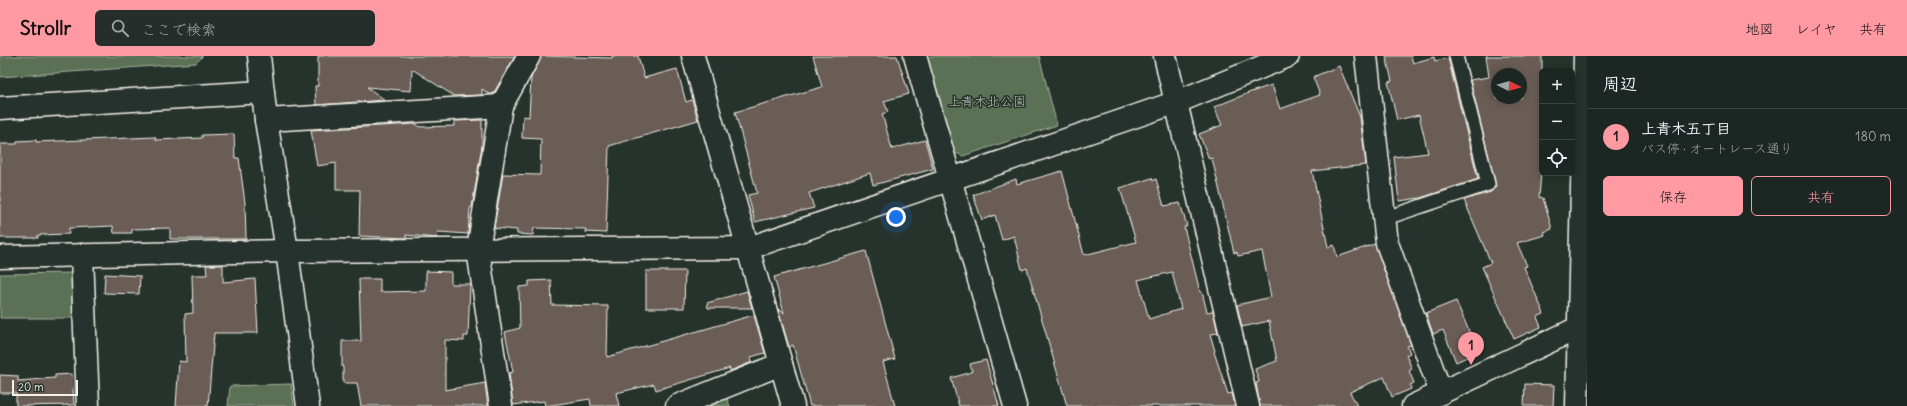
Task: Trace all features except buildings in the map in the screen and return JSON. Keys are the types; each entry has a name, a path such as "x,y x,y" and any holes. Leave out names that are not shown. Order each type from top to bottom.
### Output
{"street":[{"path":"258,56 308,406"},
{"path":"501,406 478,250 501,106 529,56"},
{"path":"693,56 793,406"},
{"path":"915,56 1015,406"},
{"path":"1165,56 1248,406"},
{"path":"0,257 287,251 749,248 1177,102 1288,56"},
{"path":"1366,56 1383,219 1387,243 1442,393"},
{"path":"1577,406 1582,326 1585,56"},
{"path":"0,108 263,92"},
{"path":"266,120 501,106"},
{"path":"82,256 88,406"},
{"path":"1414,406 1582,326"},
{"path":"677,406 781,364"}],"lane":[{"path":"1383,219 1488,184 1456,56"}],"green space":[{"path":"0,56 203,56 196,63 0,77"},
{"name":"上青木北公園","path":"927,56 1039,56 1057,125 963,156 953,152"},
{"path":"73,273 73,318 0,318 0,274"},
{"path":"291,384 294,406 228,406 230,386"},
{"path":"727,398 730,406 708,406"}],"place":[{"name":"上青木五丁目","path":"1471,365"}]}
